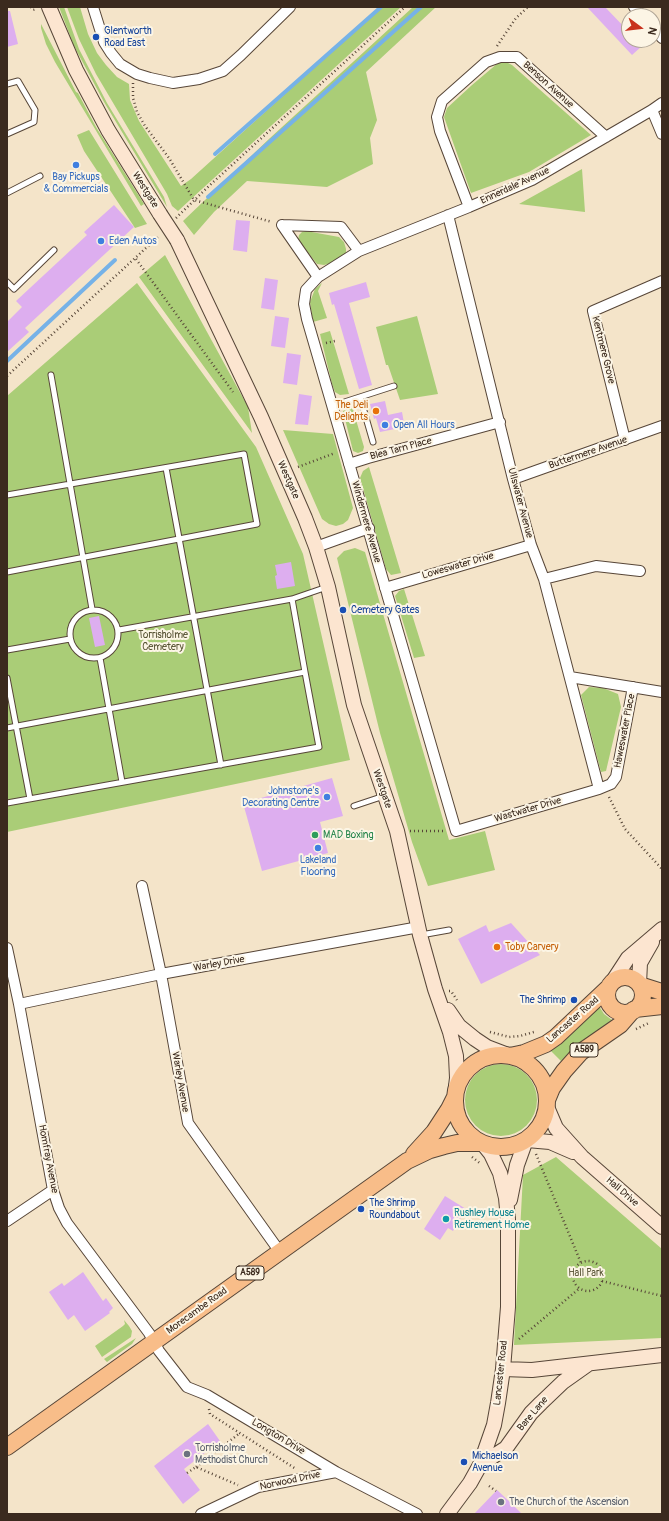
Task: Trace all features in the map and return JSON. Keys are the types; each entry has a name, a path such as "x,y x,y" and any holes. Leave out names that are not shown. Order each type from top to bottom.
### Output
{"main road":[{"name":"A589","path":"610,985 622,977 631,978 639,984 662,992"},
{"name":"A589","path":"481,1143 494,1147 531,1147 534,1134 542,1122 552,1088 564,1070 582,1052 620,1025 640,1004 642,990 639,984"},
{"path":"610,985 607,991 608,1000 613,1008 620,1012 624,1013 662,1006"},
{"name":"Lancaster Road","path":"509,1055 524,1053 546,1044 556,1037 610,985"},
{"name":"A589","path":"455,1096 461,1078 470,1067 482,1059 495,1055 509,1055 522,1060 534,1068 546,1088 547,1104"},
{"path":"455,1096 456,1110 460,1122 467,1133 481,1143"},
{"name":"Morecambe Road","path":"407,1161 434,1132 450,1109 455,1096"},
{"name":"Morecambe Road","path":"7,1447 407,1161 430,1150 444,1146 457,1143 481,1143"}],"street":[{"path":"93,7 104,42 120,64 137,74 173,83 199,79 223,71 290,7"},
{"name":"Westgate","path":"42,8 108,130 177,240 261,417 316,547 328,587 354,705 397,831 419,931 450,1032 456,1056 457,1078 455,1096"},
{"name":"Benson Avenue","path":"469,207 440,131 437,117 442,102 486,62 500,57 517,58 606,137"},
{"name":"Ennerdale Avenue","path":"318,277 359,251 448,216 532,180 662,103"},
{"path":"652,110 662,134"},
{"name":"Ullswater Avenue","path":"448,216 513,479 531,545 544,579 570,676 603,788"},
{"path":"282,225 341,227 359,251"},
{"path":"282,225 318,277"},
{"name":"Windermere Avenue","path":"318,277 306,290 304,304 307,319 369,528 384,588 456,831"},
{"name":"Kentmere Grove","path":"625,440 593,311 662,281"},
{"name":"Blea Tarn Place","path":"350,464 500,422"},
{"name":"Buttermere Avenue","path":"513,479 662,426"},
{"path":"316,547 369,528"},
{"name":"Loweswater Drive","path":"384,588 531,545"},
{"path":"544,579 596,566 640,571"},
{"name":"Haweswater Place","path":"570,676 662,692"},
{"name":"Haweswater Place","path":"603,788 611,784 616,777 633,687"},
{"name":"Wastwater Drive","path":"456,831 603,788"},
{"name":"Warley Avenue","path":"142,886 161,974 188,1123 280,1252"},
{"name":"Warley Drive","path":"19,1004 161,974 419,931"},
{"name":"Lancaster Road","path":"639,984 640,963 660,931"},
{"name":"Lancaster Road","path":"610,985 628,958 660,931"},
{"name":"Homfray Avenue","path":"7,948 19,1004 53,1190 59,1208 67,1222 154,1342"},
{"name":"Westgate","path":"436,989 451,1015 470,1035 487,1047 509,1055"},
{"name":"Hall Drive","path":"547,1104 556,1128 582,1157 662,1226"},
{"name":"Hall Drive","path":"531,1147 550,1142 582,1157"},
{"name":"Lancaster Road","path":"446,1514 470,1483 480,1465 494,1425 503,1369 508,1307 508,1219 506,1198 500,1173 491,1154 481,1143"},
{"name":"Lancaster Road","path":"508,1219 517,1165 531,1147"},
{"path":"7,1221 53,1190"},
{"name":"Longton Drive","path":"154,1342 159,1351 187,1387 207,1395 336,1472 417,1514"},
{"name":"Bare Lane","path":"503,1369 532,1370 662,1354"},
{"name":"Bare Lane","path":"480,1465 506,1448 531,1413 563,1382 589,1364"},
{"name":"Norwood Drive","path":"201,1514 251,1490 336,1472"}],"lane":[{"path":"7,84 18,81 35,110 34,122 7,134"},
{"path":"7,193 40,176"},
{"path":"7,282 14,289 54,250"},
{"path":"51,375 92,609"},
{"path":"332,406 394,386"},
{"path":"360,397 373,442"},
{"path":"7,495 244,454 258,524 7,572"},
{"path":"166,468 221,764"},
{"path":"119,630 292,599 328,587"},
{"path":"7,803 319,747 292,599"},
{"path":"92,609 103,611 114,619 119,630 116,644 109,654 100,658 86,657 76,651 70,639 71,625 79,614 92,609"},
{"path":"7,650 70,639"},
{"path":"100,658 122,782"},
{"path":"7,728 305,672"},
{"path":"7,678 30,799"},
{"path":"354,806 385,796"},
{"path":"419,931 449,930"}],"path":[{"path":"31,7 33,10 42,8"},
{"path":"173,221 405,7"},
{"path":"486,62 516,18 528,7"},
{"path":"137,74 132,86 133,98 138,112 145,126 169,158 194,200 282,225"},
{"path":"7,376 136,258 162,232"},
{"path":"136,258 236,396"},
{"path":"322,344 335,341"},
{"path":"298,467 339,451"},
{"path":"603,788 625,829 662,869"},
{"path":"397,831 456,831"},
{"path":"436,989 451,991 458,1002"},
{"path":"631,1032 650,1022"},
{"path":"484,1030 509,1037 534,1032 535,1035"},
{"path":"531,1147 581,1263"},
{"path":"467,1155 473,1157 482,1166"},
{"path":"588,1261 596,1264 601,1269 603,1274 602,1281 594,1289 588,1291 580,1288 575,1282 573,1274 577,1266 581,1263 588,1261"},
{"path":"602,1281 662,1296"},
{"path":"504,1352 580,1288"},
{"path":"187,1473 240,1434 309,1477"},
{"path":"196,1467 251,1490"},
{"path":"489,1486 496,1491"}],"green space":[{"path":"59,7 64,7 79,49 107,103 164,197 167,207 104,102 74,46"},
{"path":"67,7 80,7 88,34 97,53 117,77 129,84 130,100 139,121 181,186 191,179 381,7 401,7 178,211 172,206 167,194 96,74 79,39"},
{"path":"413,7 436,7 366,72 377,120 370,138 373,164 327,187 247,181 214,212 194,235 183,221 270,138"},
{"path":"41,24 96,127 144,204 141,206 55,62 46,44"},
{"path":"506,62 512,65 591,135 529,172 471,193 444,117 447,108 472,85 498,63"},
{"path":"89,130 147,224 135,228 84,151 77,135"},
{"path":"582,169 585,212 519,204"},
{"path":"306,231 339,237 344,242 346,254 331,263 324,265 317,264 298,240 299,235"},
{"path":"165,255 248,407 252,433 139,277"},
{"name":"Torrisholme Cemetery","path":"137,283 256,447 303,554 350,760 7,832 7,396"},
{"path":"322,283 318,291 327,318 313,322 310,302 315,289"},
{"path":"417,316 438,394 400,400 388,365 386,365 376,327"},
{"path":"330,331 349,394 340,395 335,392 332,384 320,334"},
{"path":"350,408 353,409 364,447 363,451 358,453 353,451 343,411"},
{"path":"283,430 333,434 353,508 348,520 343,524 336,526 329,524 322,519"},
{"path":"369,467 401,573 391,575 386,569 360,478 363,471"},
{"path":"355,548 365,552 449,840 485,831 495,870 428,886 412,842 380,733 337,558 344,551"},
{"path":"404,589 425,656 414,658 395,596 399,591"},
{"path":"589,687 603,688 618,694 621,707 606,771 601,772 581,695"},
{"path":"599,1006 604,1014 612,1020 584,1040 561,1061 550,1050"},
{"path":"494,1064 508,1064 515,1066 527,1074 535,1086 537,1100 535,1114 527,1126 515,1134 508,1136 494,1136 487,1134 475,1126 467,1114 465,1107 465,1093 467,1086 475,1074 487,1066"},
{"name":"Hall Park","path":"556,1157 662,1249 662,1338 514,1345 523,1175"},
{"path":"124,1320 132,1331 131,1337 102,1357 95,1346 123,1326 125,1324"},
{"path":"136,1338 132,1344 107,1362 104,1359"}],"building":[{"path":"587,7 605,7 621,24 621,43"},
{"path":"7,11 10,11 18,44 7,47"},
{"path":"625,48 640,48 632,55"},
{"path":"114,205 134,227 25,328 29,332 7,352 7,322 22,307 16,301 87,235 84,232"},
{"path":"236,220 250,221 247,252 233,250"},
{"path":"265,278 278,280 274,310 261,308"},
{"path":"366,282 370,297 349,303 372,385 359,389 334,304 332,305 329,293"},
{"path":"275,316 289,318 285,348 271,346"},
{"path":"287,353 301,355 297,385 283,383"},
{"path":"299,394 312,396 308,425 295,424"},
{"path":"385,401 388,415 402,412 404,423 394,425 395,429 380,432 376,418 374,419 370,404"},
{"path":"291,562 295,586 277,589 275,565"},
{"path":"99,616 105,645 95,647 89,618"},
{"path":"332,778 343,816 320,822 328,853 262,871 243,803"},
{"name":"Toby Carvery","path":"511,923 540,955 481,984 458,939 486,925 489,932"},
{"name":"Rushley House Retirement Home","path":"445,1196 466,1209 453,1231 448,1228 440,1240 424,1229"},
{"path":"83,1272 103,1301 106,1298 113,1308 109,1312 110,1313 85,1331 74,1315 68,1320 49,1292 62,1283 64,1286"},
{"name":"Torrisholme Methodist Church","path":"208,1424 220,1441 184,1469 200,1490 183,1504 154,1466"},
{"name":"The Church of the Ascension","path":"497,1490 511,1503 522,1514 474,1514"}],"waterway":[{"path":"215,154 381,7"},
{"path":"208,197 421,7"},
{"path":"7,361 115,260"}],"place":[{"name":"Glentworth Road East","path":"96,37"},
{"name":"Bay Pickups & Commercials","path":"76,165"},
{"name":"Eden Autos","path":"101,241"},
{"name":"The Deli Delights","path":"376,411"},
{"name":"Open All Hours","path":"385,425"},
{"name":"Cemetery Gates","path":"343,610"},
{"name":"Johnstone's Decorating Centre","path":"327,797"},
{"name":"MAD Boxing","path":"315,835"},
{"name":"Lakeland Flooring","path":"318,848"},
{"name":"Toby Carvery","path":"497,947"},
{"name":"The Shrimp","path":"574,1000"},
{"name":"The Shrimp Roundabout","path":"361,1209"},
{"name":"Rushley House Retirement Home","path":"446,1219"},
{"name":"Torrisholme Methodist Church","path":"187,1454"},
{"name":"Michaelson Avenue","path":"464,1462"},
{"name":"The Church of the Ascension","path":"501,1502"}]}
